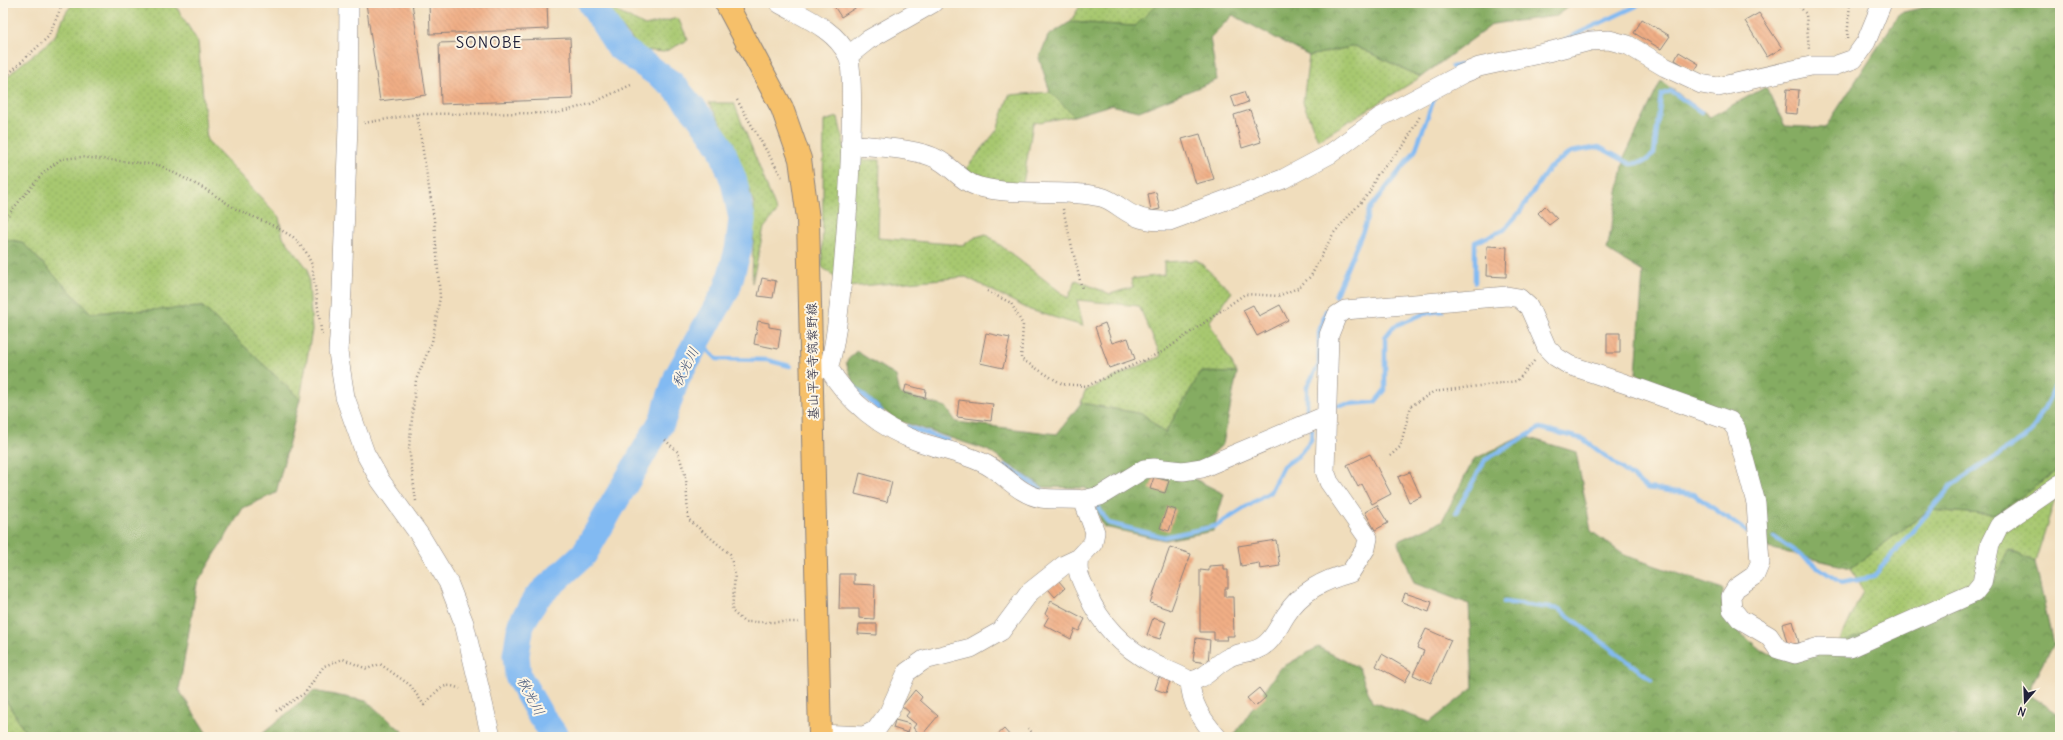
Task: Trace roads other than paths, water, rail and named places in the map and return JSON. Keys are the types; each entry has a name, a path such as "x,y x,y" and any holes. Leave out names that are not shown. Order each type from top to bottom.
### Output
{"main road":[{"name":"基山平等寺筑紫野線","path":"726,3 782,108 800,159 808,219 820,368 818,622 820,736"}],"street":[{"path":"349,3 348,126 342,290 338,352 345,396 365,453 380,480 421,537 448,582 464,623 491,737"},
{"path":"779,3 831,33 848,56 851,73 850,144 840,292 831,362 820,368 866,413 893,431 919,442 981,461 994,469 1020,490 1040,498 1083,500 1100,496 1144,469 1154,468 1183,471 1202,468 1325,416"},
{"path":"848,56 868,40 933,3"},
{"path":"850,144 922,153 938,159 966,181 978,187 996,190 1087,194 1105,198 1132,215 1149,221 1168,221 1282,178 1330,154 1379,118 1426,92 1479,67 1590,41 1609,40 1628,45 1665,67 1701,84 1718,87 1811,66 1834,66 1854,59 1866,42 1882,3"},
{"path":"1083,500 1095,532 1092,543 1080,558 1077,570 1093,609 1106,627 1127,646 1153,663 1177,673 1190,681 1200,679 1227,658 1253,652 1268,642 1292,604 1309,590 1329,579 1350,573 1366,548 1368,538 1328,482 1325,470 1325,416 1329,335 1337,315 1344,310 1507,296 1520,298 1529,307 1546,348 1556,357 1569,365 1638,388 1730,422 1736,429 1756,503 1760,563 1755,576 1736,588 1731,596 1732,609 1740,619 1769,636 1778,649 1795,654 1819,647 1850,648 1974,593 1982,583 1990,544 1999,526 2060,484"},
{"path":"820,736 864,736 876,730 889,712 907,672 924,660 971,648 1000,631 1030,592 1064,565 1080,558"},
{"path":"1190,681 1191,696 1202,719 1217,737"}],"waterway":[{"name":"秋光川","path":"556,737 539,713 518,676 516,655 521,624 537,597 584,554 662,421 677,377 727,289 738,250 742,219 734,182 721,147 701,118 672,84 619,47 591,3"},
{"path":"1566,39 1643,3"},
{"path":"1452,67 1462,65"},
{"path":"1475,282 1475,242 1504,230 1519,213 1549,168 1571,152 1599,147 1631,164 1644,162 1654,154 1661,95 1671,91 1701,112"},
{"path":"1335,296 1365,226 1369,210 1415,151 1434,99"},
{"path":"1307,415 1307,386 1319,365 1319,332 1326,311"},
{"path":"1337,405 1375,402 1385,390 1385,337 1394,326 1426,313 1442,311"},
{"path":"698,340 717,359 767,360 790,366"},
{"path":"1774,537 1841,583 1873,577 1952,485 2031,433 2060,378"},
{"path":"854,387 881,411"},
{"path":"907,427 948,441"},
{"path":"1456,512 1485,460 1540,428 1583,439 1647,488 1693,494 1746,531"},
{"path":"1098,507 1108,523 1164,537 1216,526 1270,492 1283,466 1297,457 1311,440 1312,430"},
{"path":"1005,466 1041,489"},
{"path":"1504,602 1559,609 1652,680"}],"district":[{"name":"SONOBE","path":"489,43"}]}
